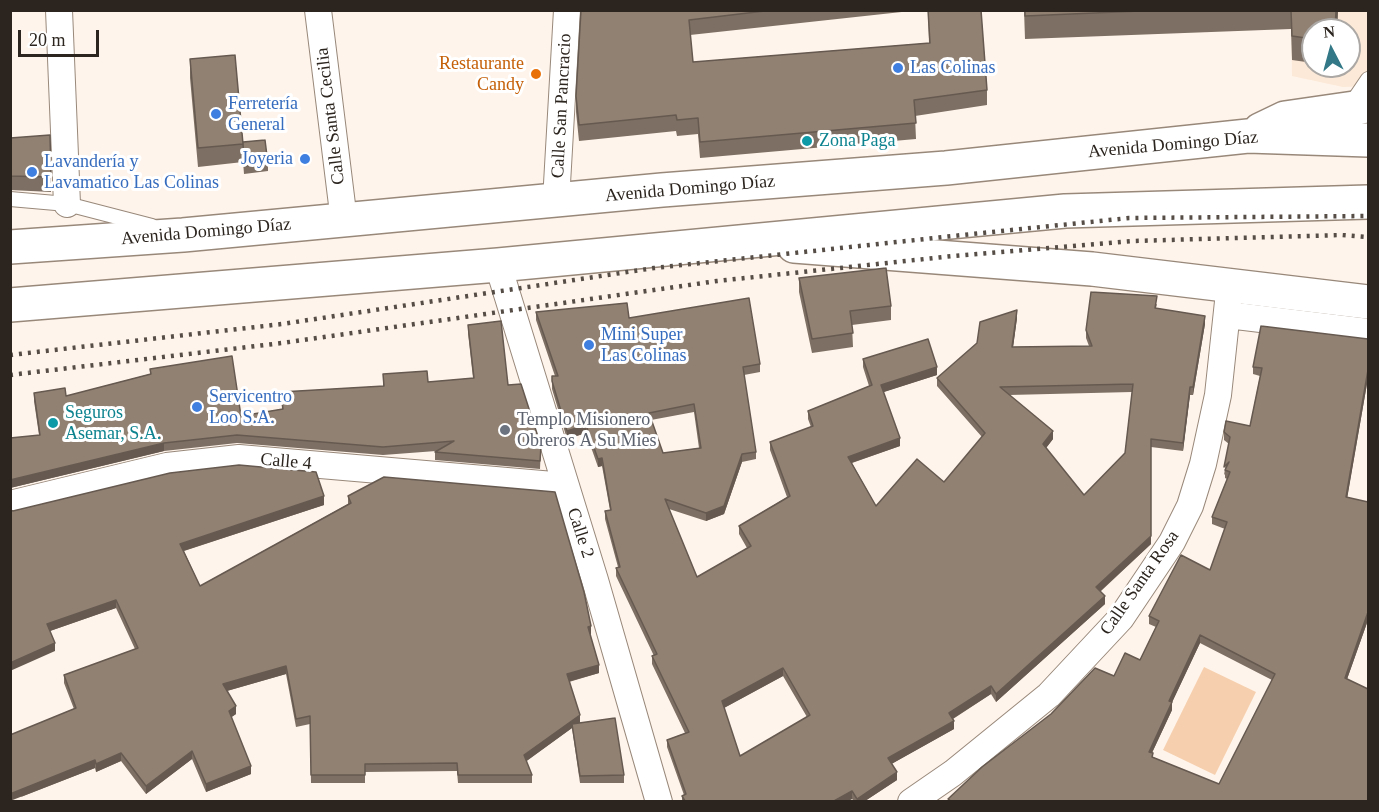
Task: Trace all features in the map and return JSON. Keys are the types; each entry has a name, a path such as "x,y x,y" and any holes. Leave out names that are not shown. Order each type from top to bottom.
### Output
{"main road":[{"path":"1248,136 1285,117 1359,106"},
{"name":"Avenida Domingo Díaz","path":"10,247 183,235 946,168 1248,136 1368,140"},
{"path":"10,305 498,265 1065,211 1368,202"},
{"path":"741,242 1092,269 1229,299 1368,302"}],"street":[{"path":"59,10 67,204"},
{"name":"Calle Santa Cecilia","path":"318,10 344,221"},
{"name":"Calle San Pancracio","path":"556,201 567,10"},
{"name":"Calle 2","path":"498,265 630,698 659,801"},
{"path":"1229,299 1368,332"},
{"name":"Calle Santa Rosa","path":"911,801 952,773 1049,695 1121,618 1172,542 1190,506 1203,464 1218,395 1229,299"},
{"name":"Calle 4","path":"10,504 167,466 239,458 565,486"}],"lane":[{"path":"1359,106 1368,79"},
{"path":"10,199 67,204 183,235"}],"shaded area":[{"path":"1291,11 1368,11 1368,86 1343,87 1301,78 1361,78 1361,18 1301,18 1301,78 1292,76"},
{"path":"1204,667 1256,692 1215,775 1163,750"}],"building":[{"name":"Las Colinas","path":"581,10 773,10 689,20 693,62 930,43 928,10 981,10 987,90 914,100 916,123 700,142 698,118 677,120 676,115 579,125 576,96"},
{"path":"1025,10 1163,10 1025,16"},
{"path":"1291,10 1336,10 1336,18 1301,18 1301,37 1292,36"},
{"name":"Ferretería General","path":"235,55 243,144 198,148 190,59"},
{"path":"50,135 51,177 10,176 10,138"},
{"path":"265,140 268,164 244,166 243,142"},
{"path":"886,268 891,306 850,311 853,333 812,339 799,278"},
{"path":"1091,292 1157,296 1155,308 1205,316 1193,387 1190,387 1183,443 1151,439 1151,536 1096,587 1105,596 996,694 991,686 949,713 954,721 888,758 897,772 857,799 852,791 834,801 685,801 682,796 686,794 667,740 689,732 652,656 657,654 616,568 620,567 605,511 611,510 602,458 598,459 586,425 567,431 552,381 552,376 558,376 536,312 627,303 629,318 749,298 760,364 743,367 756,452 742,454 724,506 706,513 665,499 697,577 751,546 739,526 790,496 770,442 813,426 808,411 872,385 863,359 928,339 937,367 881,385 900,438 848,457 876,506 917,459 944,482 985,433 937,378 977,343 980,322 1017,310 1012,347 1092,346 1086,330","holes":["1133,384 1125,453 1084,495 1043,444 1053,431 1000,387","694,404 701,448 663,453 649,413","783,668 810,715 740,756 722,701"]},
{"path":"501,321 508,385 521,384 541,446 540,461 435,452 454,441 383,447 237,435 164,443 10,480 10,438 40,435 34,393 65,388 66,396 151,374 150,369 232,356 241,416 283,409 281,392 384,386 383,374 427,371 428,382 474,378 468,325"},
{"path":"1261,326 1368,339 1368,370 1346,497 1368,502 1368,612 1345,678 1368,689 1368,801 951,801 948,799 982,767 1051,714 1095,668 1114,676 1125,653 1140,660 1159,621 1149,616 1181,555 1210,570 1227,522 1212,517 1230,472 1225,470 1229,462 1224,467 1230,437 1224,432 1226,421 1250,426 1262,368 1253,367","holes":["1200,635 1275,674 1219,784 1152,757 1153,753 1149,752 1172,702 1169,701"]},
{"path":"239,465 316,472 324,496 180,544 200,586 351,503 348,496 384,477 555,492 584,592 591,626 588,627 599,665 567,674 580,715 524,755 532,775 458,775 457,763 365,764 365,775 311,775 310,716 296,719 286,666 223,684 236,706 229,711 251,766 206,784 192,751 146,786 121,753 96,764 95,760 10,794 10,735 76,708 64,675 138,648 116,600 47,624 55,643 10,663 10,510 170,473"},
{"path":"615,718 624,775 580,776 572,724"}],"railway":[{"path":"10,355 282,324 654,268 953,236 1129,218 1368,216"},
{"path":"10,375 282,343 717,281 953,256 1133,241 1341,235 1368,237"}],"place":[{"name":"Las Colinas","path":"898,68"},
{"name":"Restaurante Candy","path":"536,74"},
{"name":"Ferretería General","path":"216,114"},
{"name":"Zona Paga","path":"807,141"},
{"name":"Joyeria","path":"305,159"},
{"name":"Lavandería y Lavamatico Las Colinas","path":"32,172"},
{"name":"Mini Super Las Colinas","path":"589,345"},
{"name":"Servicentro Loo S.A.","path":"197,407"},
{"name":"Seguros Asemar, S.A.","path":"53,423"},
{"name":"Templo Misionero Obreros A Su Mies","path":"505,430"}]}
